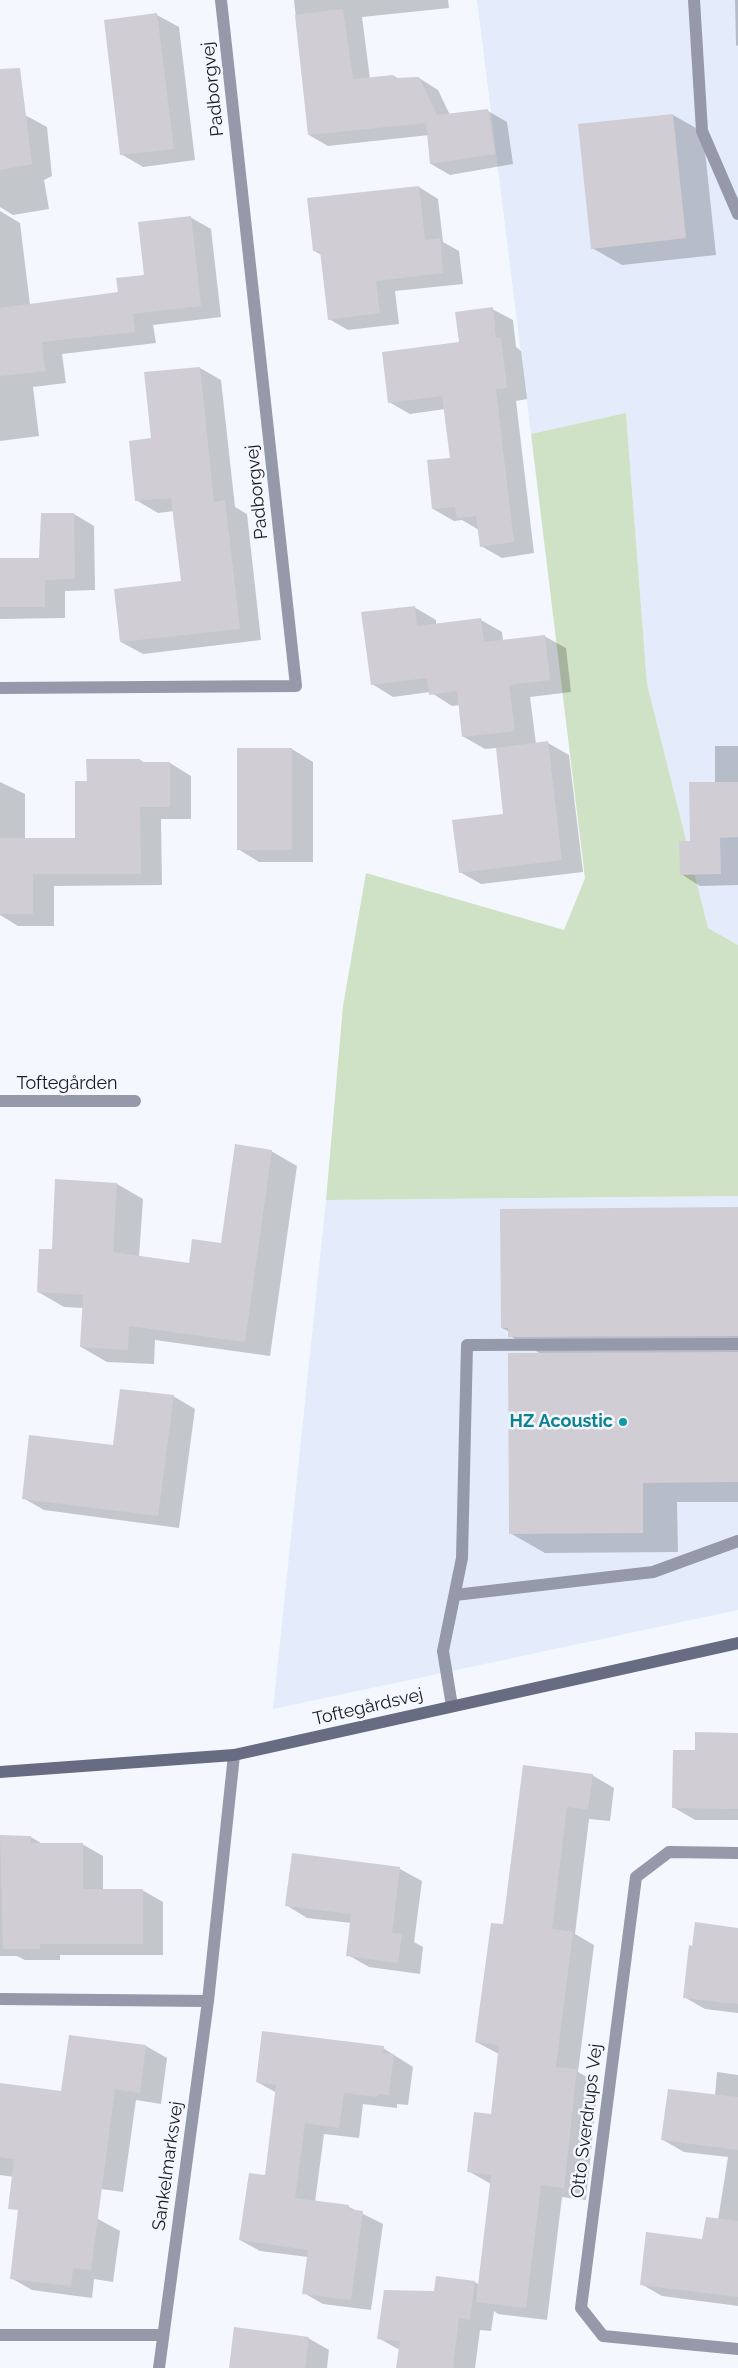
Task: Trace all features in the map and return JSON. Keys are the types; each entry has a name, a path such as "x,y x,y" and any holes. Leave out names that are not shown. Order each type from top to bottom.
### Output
{"street":[{"name":"Padborgvej","path":"0,688 296,686 221,0"},
{"path":"694,0 702,131 738,214"},
{"name":"Toftegården","path":"0,1101 135,1101"},
{"path":"452,1706 443,1651 462,1558 466,1345 738,1344"},
{"path":"454,1595 653,1572 738,1541"},
{"name":"Toftegårdsvej","path":"0,1772 234,1755 738,1643"},
{"name":"Sankelmarksvej","path":"159,2368 208,2001 234,1755"},
{"name":"Otto Sverdrups Vej","path":"738,1853 669,1852 636,1877 581,2308 603,2336 738,2349"},
{"path":"0,1998 208,2001"},
{"path":"0,2335 163,2335"}],"shaded area":[{"path":"477,0 738,0 738,945 708,928 647,684 626,414 531,434"},
{"path":"738,1196 738,1610 273,1709 326,1200"}],"green space":[{"path":"626,413 647,684 708,928 738,945 738,1196 326,1200 343,1006 366,873 564,930 585,878 531,434"}],"building":[{"path":"343,9 353,79 394,75 394,78 419,77 437,115 488,109 495,154 430,164 426,123 308,135 295,15"},
{"path":"157,13 174,149 120,155 104,20"},
{"path":"20,68 32,164 0,170 0,69"},
{"path":"673,114 686,238 591,249 578,124"},
{"path":"419,186 425,240 440,238 443,273 376,281 380,313 328,320 320,251 313,251 307,198"},
{"path":"191,216 201,306 133,314 135,332 42,342 45,371 0,376 0,308 118,292 116,278 144,275 138,222"},
{"path":"493,307 496,338 501,338 507,388 496,389 514,542 480,547 476,516 457,518 455,507 432,509 427,460 450,458 442,396 388,403 382,352 459,342 455,312"},
{"path":"200,367 214,502 225,500 240,629 120,642 114,589 181,581 171,498 135,501 129,441 151,438 144,372"},
{"path":"41,513 74,513 75,579 45,580 45,607 0,607 0,558 39,558"},
{"path":"415,606 417,626 481,618 484,642 545,635 550,680 509,685 515,731 462,737 457,691 429,695 427,678 371,685 361,612"},
{"path":"548,741 562,860 459,873 452,820 503,814 496,748"},
{"path":"237,748 292,748 292,850 237,850"},
{"path":"86,759 140,759 140,762 170,762 170,807 140,807 141,874 33,874 33,914 0,914 0,838 75,838 75,781 87,781"},
{"path":"689,782 738,782 738,837 720,838 721,874 680,875 679,841 690,841"},
{"path":"235,1144 272,1150 245,1342 129,1326 128,1350 80,1347 83,1295 37,1292 39,1249 52,1249 55,1179 117,1183 113,1252 189,1263 192,1239 221,1243"},
{"path":"738,1207 738,1336 508,1337 508,1328 501,1328 500,1209"},
{"name":"HZ Acoustic","path":"738,1352 738,1482 643,1483 643,1533 509,1534 508,1353"},
{"path":"120,1389 174,1395 158,1516 22,1499 29,1435 113,1445"},
{"path":"695,1732 738,1733 738,1809 672,1808 673,1750 695,1750"},
{"path":"523,1765 593,1774 588,1810 567,1807 552,1929 573,1932 556,2067 577,2069 564,2188 541,2185 526,2308 476,2302 491,2175 467,2172 474,2112 491,2114 499,2045 475,2042 491,1923 503,1924"},
{"path":"0,1835 31,1836 31,1843 83,1843 83,1889 143,1889 143,1944 40,1944 40,1949 3,1949"},
{"path":"292,1853 400,1867 392,1933 402,1934 398,1963 346,1956 351,1914 285,1906"},
{"path":"695,1922 738,1928 738,2004 683,1998 689,1945 692,1946"},
{"path":"262,2031 384,2046 383,2053 394,2054 389,2095 378,2094 377,2097 344,2093 339,2128 305,2123 295,2198 349,2205 349,2209 363,2211 351,2300 302,2294 308,2250 239,2240 249,2173 265,2175 276,2085 256,2082"},
{"path":"69,2035 146,2045 140,2093 115,2089 91,2270 73,2268 71,2286 10,2279 18,2210 8,2209 14,2159 0,2157 0,2083 61,2091"},
{"path":"668,2089 738,2097 738,2150 661,2140"},
{"path":"706,2217 738,2221 738,2297 640,2285 646,2232 702,2239"},
{"path":"436,2276 475,2281 470,2320 459,2318 453,2368 396,2368 400,2341 377,2339 384,2290 434,2291"},
{"path":"234,2327 309,2337 305,2368 229,2368"}],"place":[{"name":"HZ Acoustic","path":"623,1422"}]}
